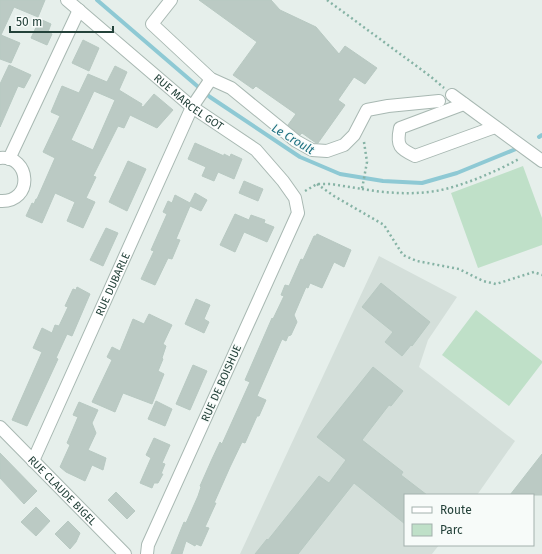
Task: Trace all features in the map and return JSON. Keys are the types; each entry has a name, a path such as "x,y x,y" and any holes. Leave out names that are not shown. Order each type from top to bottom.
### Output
{"street":[{"name":"RUE MARCEL GOT","path":"67,0 194,103 256,150 283,181 295,198 298,213"},
{"path":"171,0 152,24 209,81 231,88 296,141 312,150 327,151 344,145 354,135 367,110 388,106 439,102"},
{"path":"0,201 13,199 19,195 23,189 25,182 21,167 16,162 5,159 79,10"},
{"name":"RUE DUBARLE","path":"33,461 194,103 209,81"},
{"path":"452,95 542,161"},
{"path":"464,104 400,128 398,139 403,150 415,156 495,127"},
{"name":"RUE DE BOISHUE","path":"147,554 148,545 298,213"},
{"name":"RUE CLAUDE BIGEL","path":"0,427 125,554"}],"path":[{"path":"327,0 430,76 452,95"},
{"path":"361,122 367,162 362,188"},
{"path":"295,198 301,192 317,184 332,184 406,193 436,191 460,184 488,173 531,153"},
{"path":"317,184 334,196 384,225 403,255 417,262 459,269 483,282 496,284 534,272 542,275"}],"shaded area":[{"path":"379,256 457,297 428,340 419,367 515,441 478,494 404,494 404,546 438,546 432,554 240,554"}],"green space":[{"path":"523,166 542,218 542,245 478,268 451,193"},
{"path":"476,310 542,361 509,406 442,355"}],"building":[{"path":"0,0 45,0 38,17 14,7 1,35 20,43 11,63 0,59"},
{"path":"199,0 271,0 280,10 316,27 339,54 345,46 377,68 365,84 354,77 338,100 345,105 318,143 316,143 302,133 300,135 288,125 296,114 256,86 253,89 233,75 257,42"},
{"path":"40,19 51,24 48,32 52,34 47,45 31,38"},
{"path":"83,40 99,48 89,71 72,63"},
{"path":"9,65 31,75 24,88 18,86 0,127 0,84"},
{"path":"115,66 127,72 119,90 142,104 141,106 143,107 154,94 173,110 157,128 130,115 124,128 118,126 93,176 96,177 86,198 95,202 83,228 67,221 75,202 55,193 42,223 26,216 32,203 34,204 37,199 55,158 43,152 60,116 51,112 62,86 79,93 88,74 107,82","holes":["94,91 115,100 93,150 71,140"]},
{"path":"195,143 224,156 224,154 230,157 231,154 242,159 234,179 218,172 214,181 202,176 206,167 188,159"},
{"path":"128,161 146,169 127,211 109,202"},
{"path":"244,181 263,189 258,201 239,193"},
{"path":"195,193 207,200 201,211 190,206 176,239 180,240 172,259 168,258 155,285 141,279 154,251 151,250 167,214 163,212 168,201 172,203 175,195 190,203"},
{"path":"235,214 249,220 251,215 265,220 264,223 274,227 267,242 244,232 235,252 220,245"},
{"path":"106,228 118,233 103,266 90,260"},
{"path":"317,234 351,250 344,267 334,262 322,288 310,283 308,288 306,287 294,315 297,322 291,335 288,336 286,341 282,339 257,396 266,400 245,443 242,442 230,467 205,527 209,528 201,546 196,544 195,546 186,541 182,554 171,554 184,522 186,523 198,496 200,486 212,459 220,442 222,444 250,382 245,380 272,318 273,319 284,296 281,295 285,285 289,286 301,259 303,260 314,236"},
{"path":"381,283 430,322 412,346 411,345 402,356 385,342 393,332 362,307"},
{"path":"77,287 90,294 72,336 67,334 56,358 58,359 27,426 12,420 42,352 33,348 42,328 52,333 55,325 59,326 68,307 65,306 73,289 76,290"},
{"path":"196,299 210,305 204,319 209,322 204,333 185,324"},
{"path":"149,314 172,325 163,344 166,346 158,371 164,374 152,404 123,393 115,412 92,402 112,360 107,357 112,347 120,351 133,319 144,324"},
{"path":"193,365 207,371 190,410 176,404"},
{"path":"373,367 403,391 391,406 389,405 362,440 403,472 401,475 426,494 404,494 404,523 354,483 298,554 255,554 319,476 329,483 346,460 317,437"},
{"path":"156,401 172,409 165,426 148,419"},
{"path":"79,402 98,410 92,423 96,433 88,450 106,458 103,470 92,465 85,481 66,472 60,467 70,445 67,443 78,417 73,415"},
{"path":"154,438 170,445 162,463 165,464 161,474 163,474 158,483 154,483 152,488 140,483 151,458 146,455"},
{"path":"0,453 37,491 24,504 0,478"},
{"path":"542,454 542,495 511,494"},
{"path":"116,492 135,511 127,519 108,500"},
{"path":"36,507 50,521 36,536 21,522"},
{"path":"68,521 80,533 76,542 70,549 55,534"}],"waterway":[{"name":"Le Croult","path":"97,0 210,97 300,157 340,174 383,181 422,183 457,173 516,149"}]}
